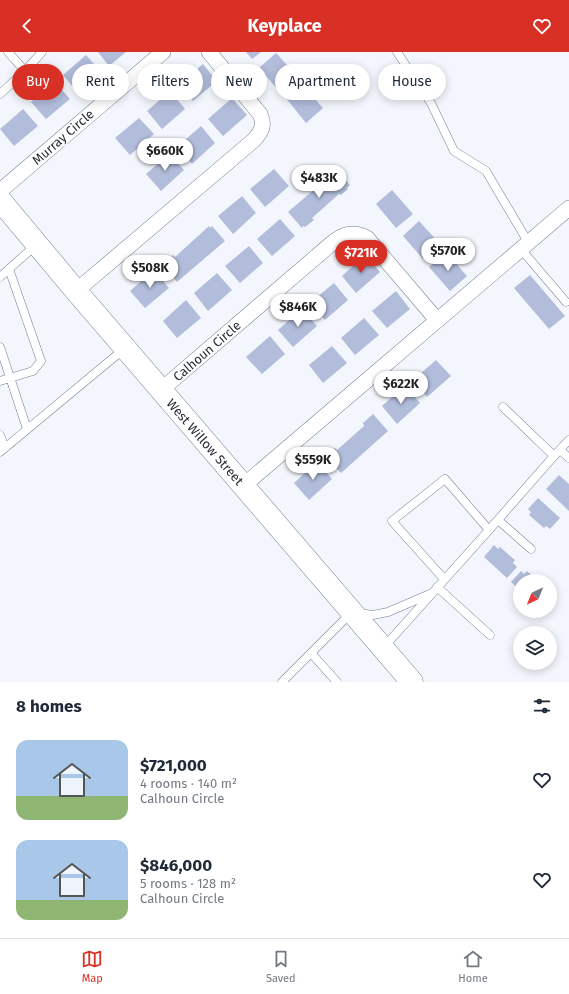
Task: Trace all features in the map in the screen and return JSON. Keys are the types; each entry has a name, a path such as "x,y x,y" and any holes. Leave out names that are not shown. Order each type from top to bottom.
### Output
{"main road":[{"name":"West Willow Street","path":"0,200 124,348 412,682"}],"street":[{"name":"Murray Circle","path":"0,191 163,52"},
{"path":"76,291 254,140 262,130 263,124 260,114 209,52"},
{"path":"243,486 436,319 569,208"},
{"name":"Calhoun Circle","path":"161,390 317,256 342,236 351,233 359,234 367,238 436,319"}],"lane":[{"path":"8,52 19,64"},
{"path":"31,64 42,52"},
{"path":"397,52 431,103 454,151 486,171 524,245 566,302"},
{"path":"0,94 12,83"},
{"path":"0,277 37,244"},
{"path":"0,381 33,371 41,361 9,269"},
{"path":"0,347 27,429"},
{"path":"2,450 124,348"},
{"path":"503,407 554,456"},
{"path":"0,435 2,450"},
{"path":"383,648 569,440"},
{"path":"560,450 569,458"},
{"path":"444,579 392,520 445,479 489,530"},
{"path":"498,520 531,549"},
{"path":"282,682 352,612 373,615 388,612 435,590"},
{"path":"435,590 490,635"},
{"path":"311,653 337,682"}],"building":[{"path":"98,52 126,52 111,64 107,64"},
{"path":"246,52 261,52 252,59"},
{"path":"276,53 286,64 275,64 275,86 267,77 267,64 264,64"},
{"path":"86,55 94,64 76,64"},
{"path":"203,64 211,74 211,86 203,93"},
{"path":"72,67 72,86 64,76 64,74"},
{"path":"64,92 70,99 46,119 31,102 33,100 64,100"},
{"path":"160,100 178,100 185,109 162,129 147,111"},
{"path":"230,100 234,100 247,115 223,136 208,119"},
{"path":"288,100 316,100 323,108 306,123"},
{"path":"23,109 38,126 14,146 0,129"},
{"path":"139,118 154,134 130,155 115,138"},
{"path":"201,126 215,143 192,164 177,147"},
{"path":"169,154 184,170 161,191 146,174"},
{"path":"274,169 289,186 265,207 250,189"},
{"path":"337,170 350,185 347,188 348,189 341,195 339,194 312,218 314,220 302,228 288,212"},
{"path":"392,190 413,214 396,228 376,204"},
{"path":"242,196 256,213 233,234 218,216"},
{"path":"280,219 295,236 272,256 257,239"},
{"path":"419,221 440,244 423,259 403,236"},
{"path":"209,226 210,228 212,226 225,241 177,282 164,267 166,265 164,263 173,255 175,257"},
{"path":"249,246 263,263 240,283 225,266"},
{"path":"446,252 467,276 450,291 429,267"},
{"path":"365,255 380,272 356,293 342,276"},
{"path":"154,270 169,288 145,308 130,291"},
{"path":"217,273 232,290 208,311 194,293"},
{"path":"530,275 565,316 549,329 514,288"},
{"path":"334,283 348,300 325,320 310,303"},
{"path":"396,291 410,309 387,328 372,311"},
{"path":"186,300 201,318 177,338 163,321"},
{"path":"302,309 317,326 293,347 278,330"},
{"path":"364,318 379,335 355,355 341,338"},
{"path":"270,336 285,354 262,374 246,357"},
{"path":"332,346 347,363 323,383 309,365"},
{"path":"436,360 451,376 427,397 413,380"},
{"path":"405,386 420,403 397,424 382,406"},
{"path":"373,414 388,431 341,473 328,459 329,453 335,448 337,450 364,426 363,423"},
{"path":"317,462 332,479 309,500 294,483"},
{"path":"559,475 569,484 569,511 546,489"},
{"path":"538,498 560,518 550,529 546,526 544,528 529,515 531,512 528,509"},
{"path":"494,545 498,549 500,547 515,560 513,563 517,567 507,578 484,557"}]}
